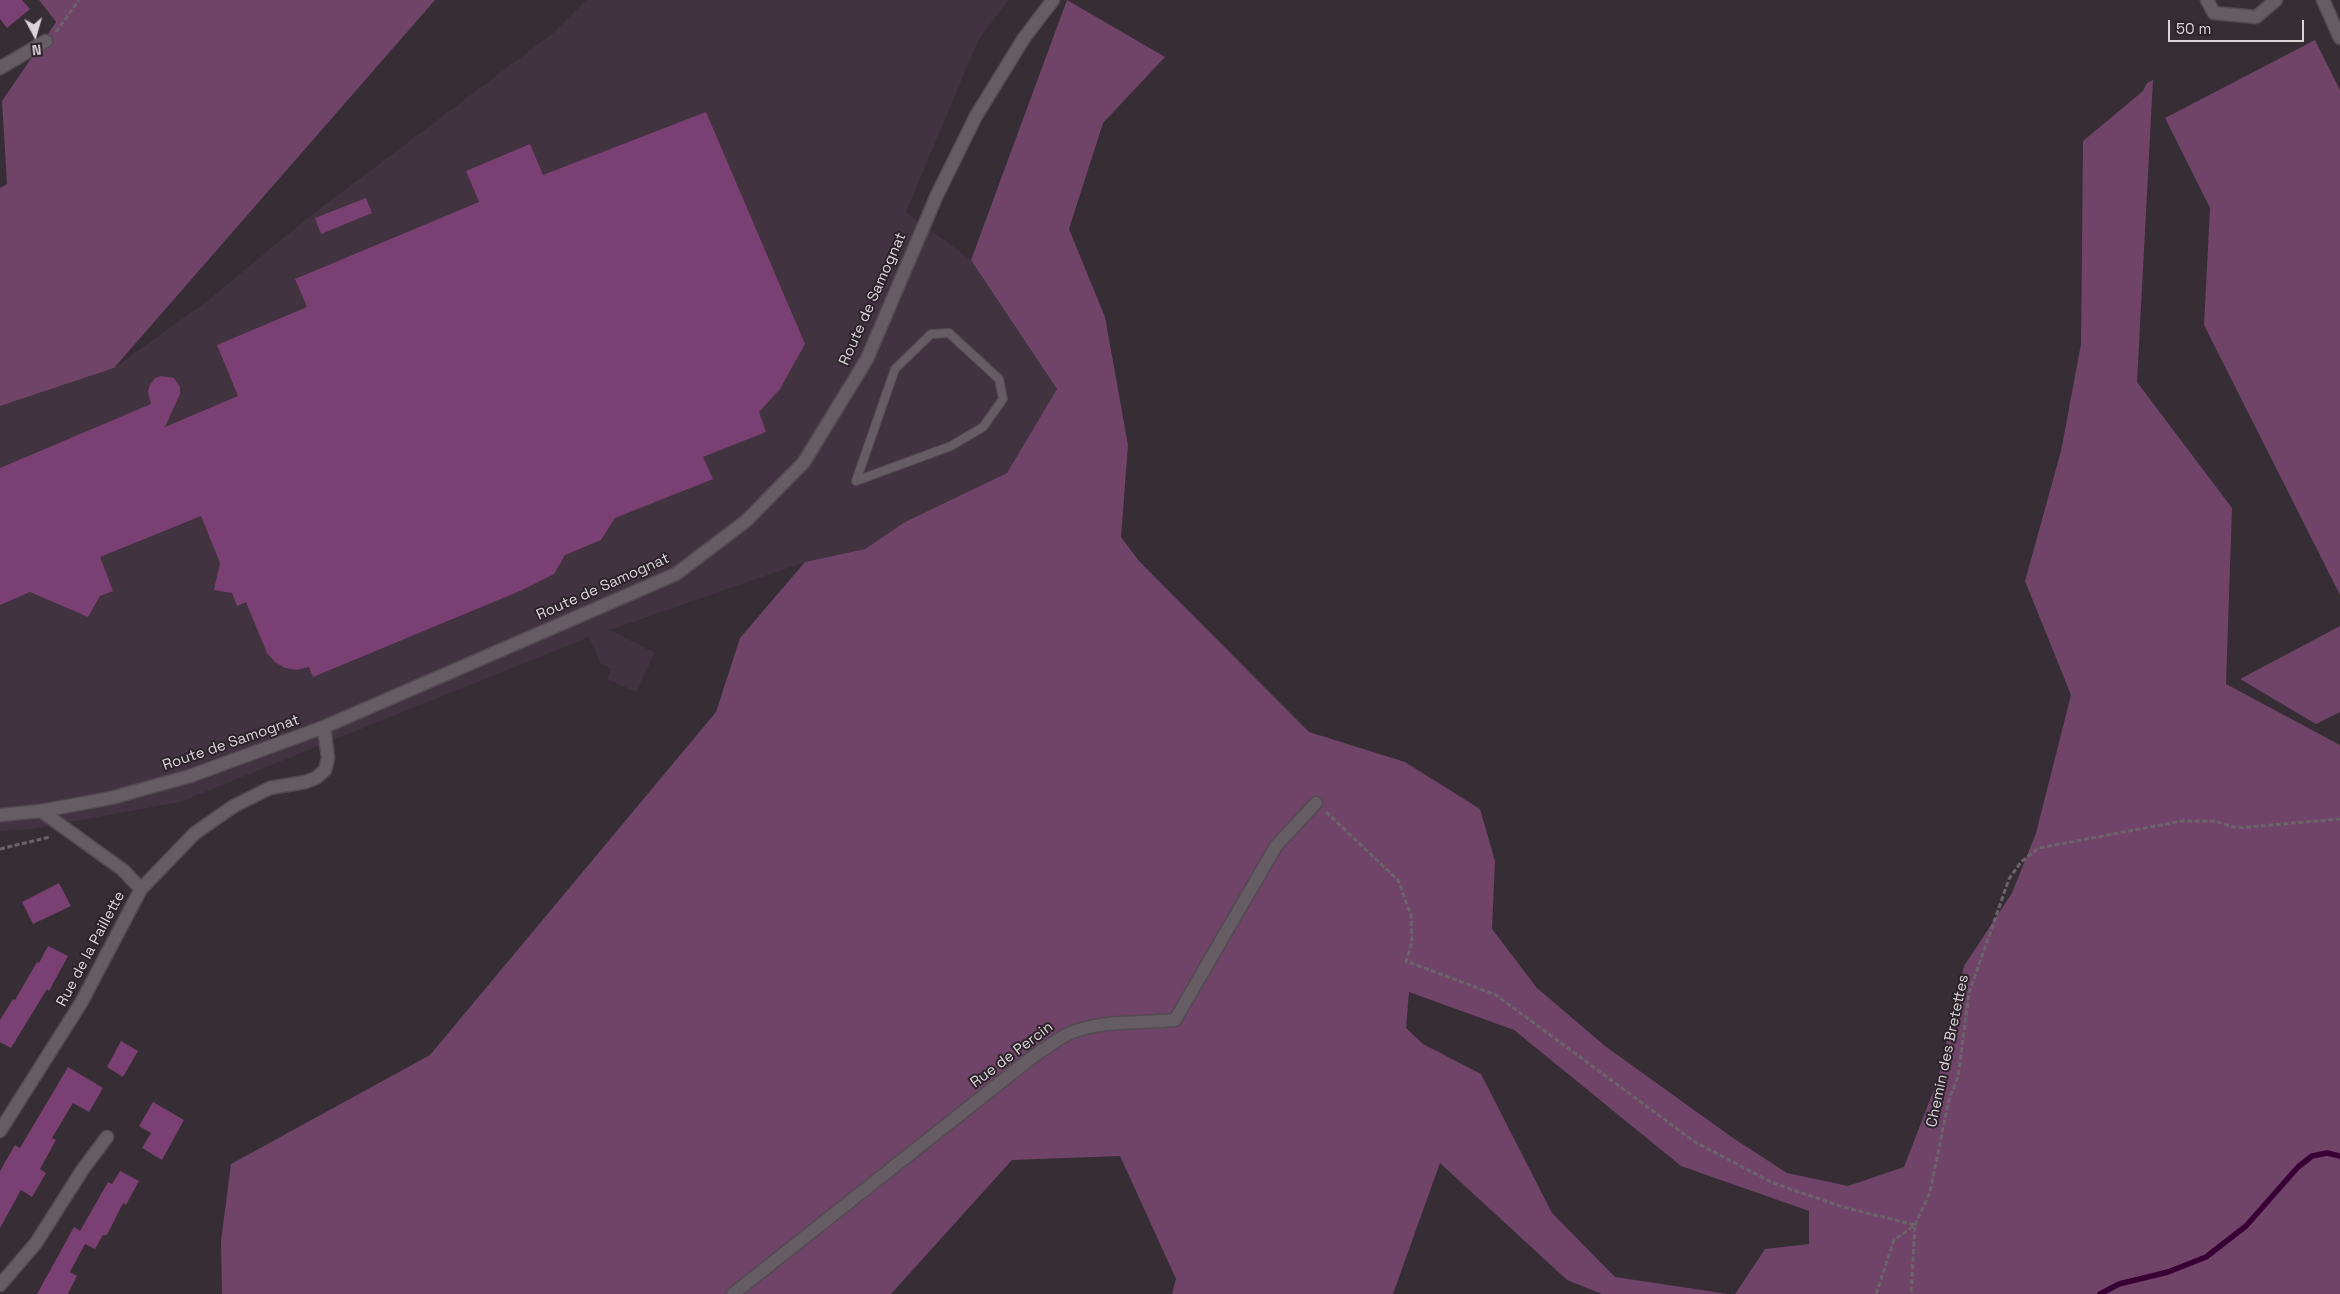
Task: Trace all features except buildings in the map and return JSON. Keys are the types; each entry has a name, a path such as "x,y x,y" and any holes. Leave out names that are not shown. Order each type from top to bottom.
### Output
{"street":[{"name":"Route de Samognat","path":"0,815 41,811 111,798 190,776 324,727 676,574 746,521 804,462 867,359 937,196 976,116 1024,38 1053,0"},
{"path":"2208,0 2214,13 2256,17 2276,0"},
{"path":"2323,0 2340,38"},
{"path":"0,68 46,41"},
{"path":"141,889 195,833 234,806 270,788 306,782 321,774 325,770 328,758 324,727"},
{"name":"Rue de Percin","path":"733,1294 1035,1056 1067,1035 1091,1026 1118,1022 1175,1020 1276,846 1316,803"},
{"name":"Rue de la Paillette","path":"0,1131 81,1003 141,889 123,870 41,811"},
{"path":"0,1285 36,1243 83,1169 107,1138"}],"lane":[{"path":"950,333 999,378 1003,399 983,427 951,446 856,481 896,369 931,334 950,333"}],"path":[{"path":"46,41 59,29 79,0"},
{"path":"1316,803 1398,880 1411,915 1412,942 1406,961 1496,994 1695,1142 1773,1183 1843,1207 1915,1225"},
{"name":"Chemin des Bretettes","path":"1915,1225 1930,1192 1949,1099 1958,1077 1969,993 2009,879 2021,862 2039,848 2182,821 2214,821 2237,828 2340,820"},
{"path":"0,849 54,836"},
{"path":"1876,1294 1894,1240 1915,1225"},
{"path":"1911,1294 1915,1225"}],"shaded area":[{"path":"39,0 435,0 114,368 0,406 0,188 7,184 2,101 56,22"},
{"path":"586,0 1008,0 978,41 906,212 971,260 1057,389 1007,473 905,522 865,549 805,562 610,630 655,653 636,692 607,679 611,669 601,664 589,637 180,802 33,829 0,831 0,406 114,368 206,302 310,216 553,33"},
{"path":"1067,0 1165,57 1103,123 1069,229 1105,317 1128,445 1121,537 1139,561 1309,732 1405,762 1480,809 1495,861 1492,929 1537,988 1605,1046 1733,1138 1787,1173 1848,1186 1904,1167 1938,1079 1964,966 2012,893 2036,833 2071,695 2025,581 2061,451 2081,344 2083,141 2143,91 2147,83 2153,80 2137,382 2232,508 2226,684 2340,745 2340,1294 1735,1294 1765,1249 1809,1244 1809,1211 1681,1166 1514,1030 1409,992 1406,1028 1423,1044 1481,1074 1552,1213 1615,1277 1728,1294 1602,1294 1567,1280 1440,1163 1393,1294 1172,1294 1176,1279 1120,1156 1012,1160 891,1294 222,1294 221,1241 231,1164 430,1055 716,712 740,638 805,562 865,549 905,522 1007,473 1057,389 971,260"},
{"path":"2315,40 2340,90 2340,595 2204,325 2210,208 2165,118"},
{"path":"2340,626 2340,712 2316,724 2240,679"}],"waterway":[{"path":"2100,1294 2119,1284 2168,1272 2206,1257 2246,1226 2298,1167 2312,1156 2327,1153 2340,1156"}]}
